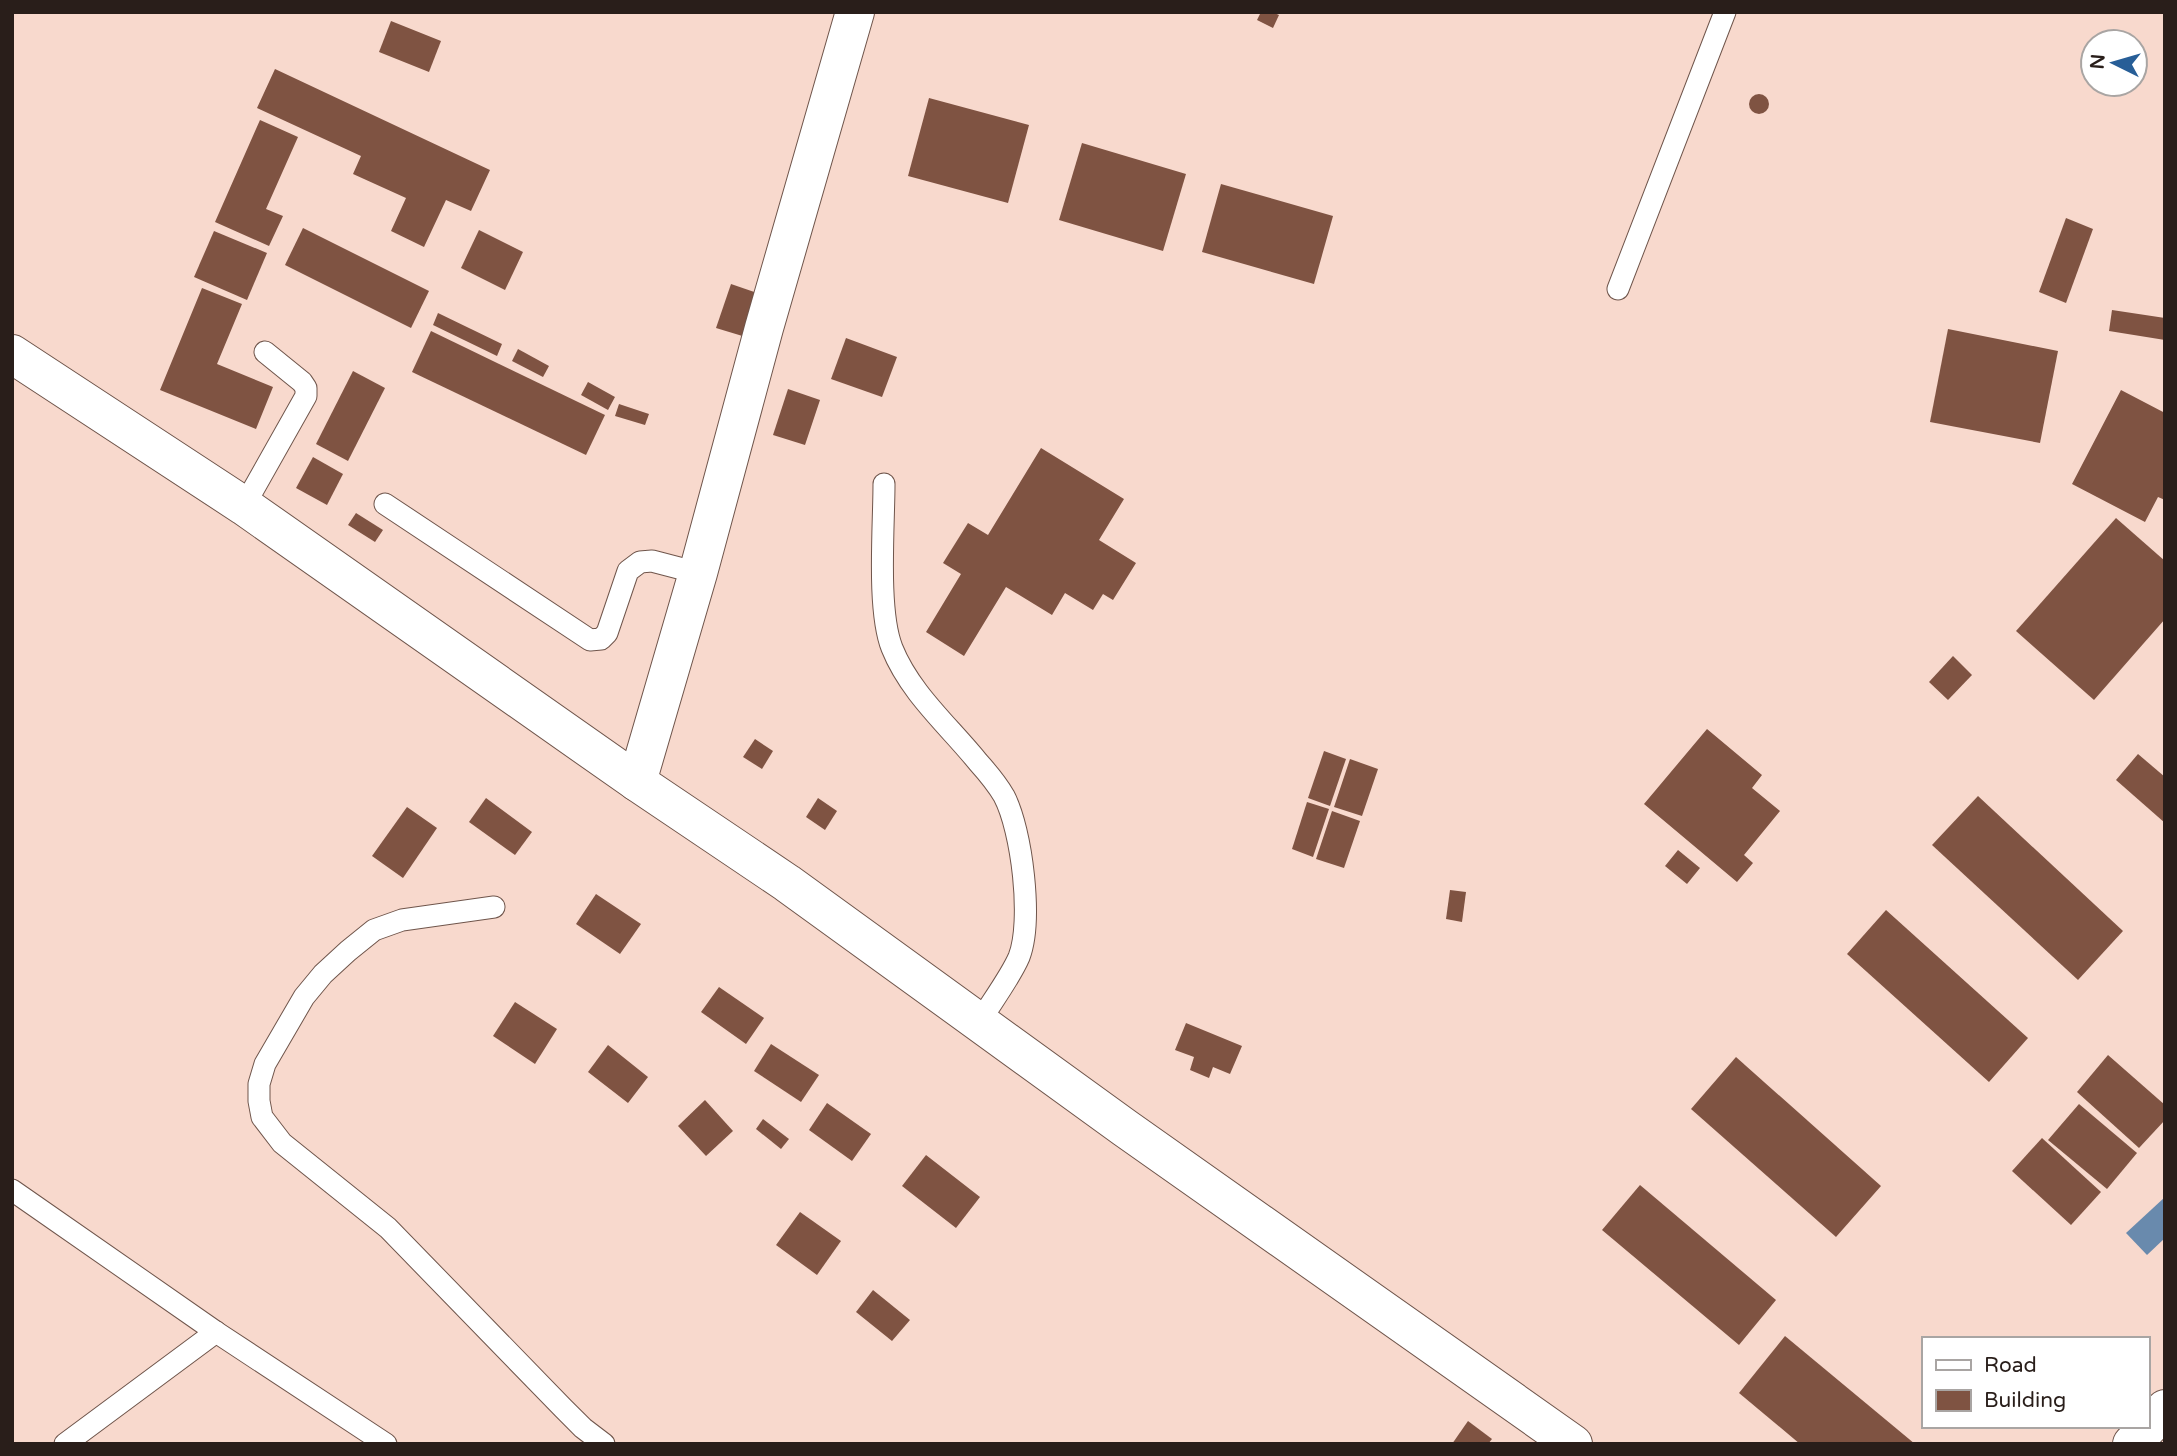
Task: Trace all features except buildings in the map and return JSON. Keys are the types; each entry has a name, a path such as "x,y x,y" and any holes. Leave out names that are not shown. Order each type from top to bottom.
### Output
{"street":[{"path":"637,782 855,12"},
{"path":"12,354 244,506 637,782 787,883 1136,1136 1573,1444"},
{"path":"2149,1426 2165,1409"},
{"path":"2132,1444 2147,1428"}],"lane":[{"path":"1618,289 1724,12"},
{"path":"244,506 306,396 306,388 302,382 265,352"},
{"path":"884,484 884,588 891,646 900,666 920,695 979,762 1003,794 1016,823 1024,883 1024,926 1019,957 980,1021"},
{"path":"385,504 590,640 601,639 607,633 628,571 640,562 652,561 698,573"},
{"path":"494,906 402,920 374,930 348,951 323,974 304,997 265,1064 259,1084 262,1116 282,1143 388,1228 583,1428 604,1444"},
{"path":"12,1190 215,1332 386,1444"},
{"path":"65,1444 215,1332"}],"water":[{"path":"2165,1197 2165,1238 2147,1255 2126,1233"}]}
